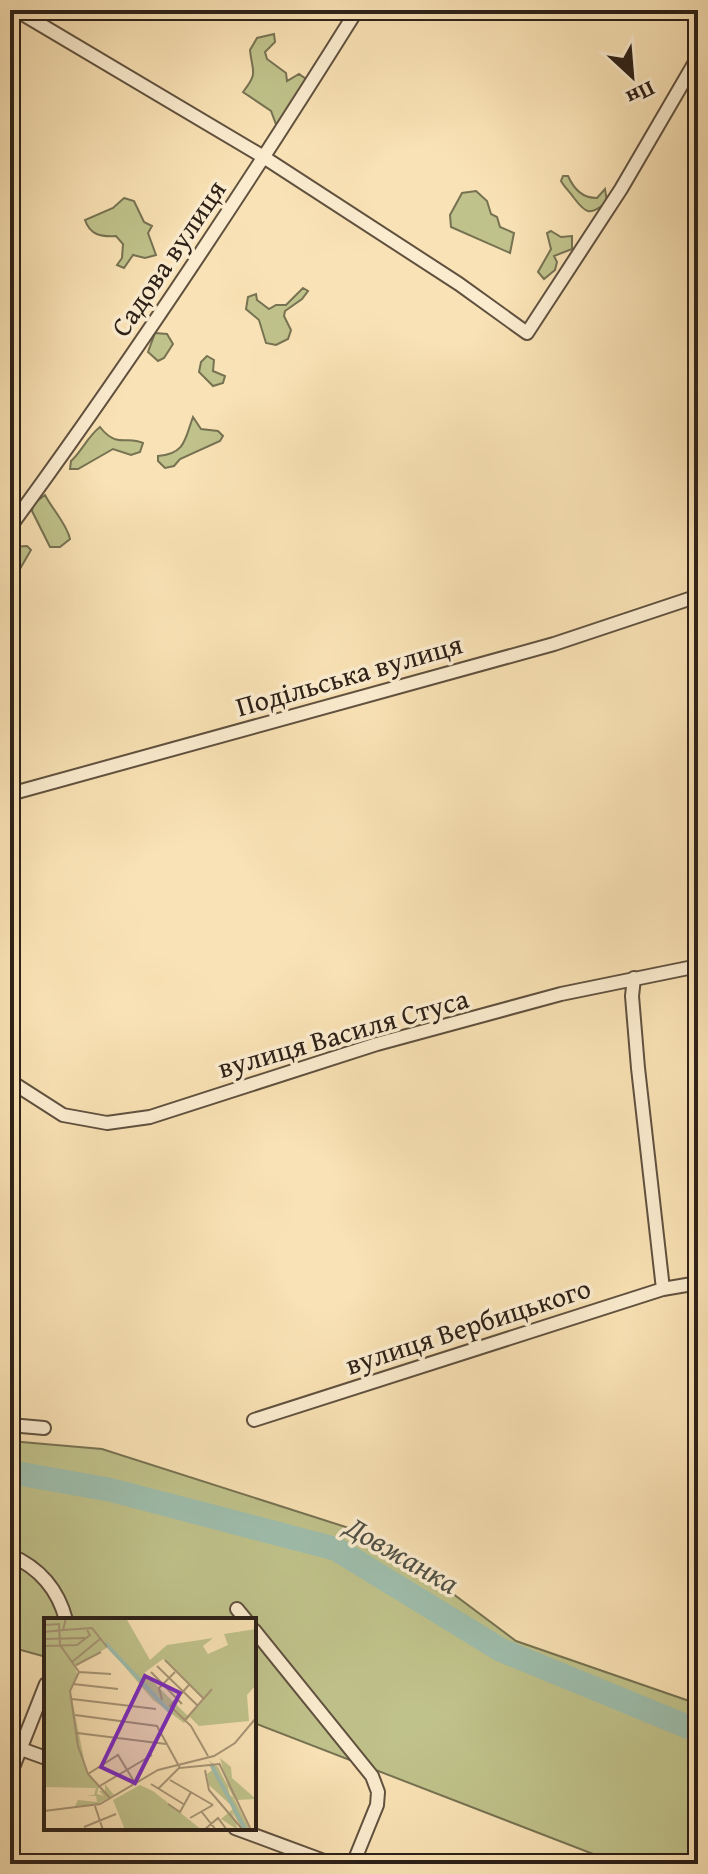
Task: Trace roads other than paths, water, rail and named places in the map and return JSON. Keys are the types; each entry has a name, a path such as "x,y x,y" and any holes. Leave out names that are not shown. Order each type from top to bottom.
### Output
{"street":[{"path":"16,10 262,156 459,284 527,333 621,189 698,57"},
{"name":"Садова вулиця","path":"10,527 218,231 262,156 357,10"},
{"name":"Подільська вулиця","path":"10,794 554,644 698,596"},
{"name":"вулиця Василя Стуса","path":"10,1081 63,1115 107,1123 150,1117 377,1044 561,994 698,966"},
{"path":"634,978 632,996 638,1068 663,1289"},
{"name":"вулиця Вербицького","path":"254,1420 663,1289 698,1283"},
{"path":"10,1425 44,1428"},
{"path":"10,1555 40,1574 60,1597 65,1618"},
{"path":"237,1609 244,1618"},
{"path":"256,1632 372,1776 378,1792 377,1805 353,1864"},
{"path":"10,1775 15,1747 44,1688"},
{"path":"15,1747 44,1757"},
{"path":"240,1830 332,1864"}],"waterway":[{"name":"Довжанка","path":"10,1472 111,1490 336,1549 501,1650 698,1731"}]}
